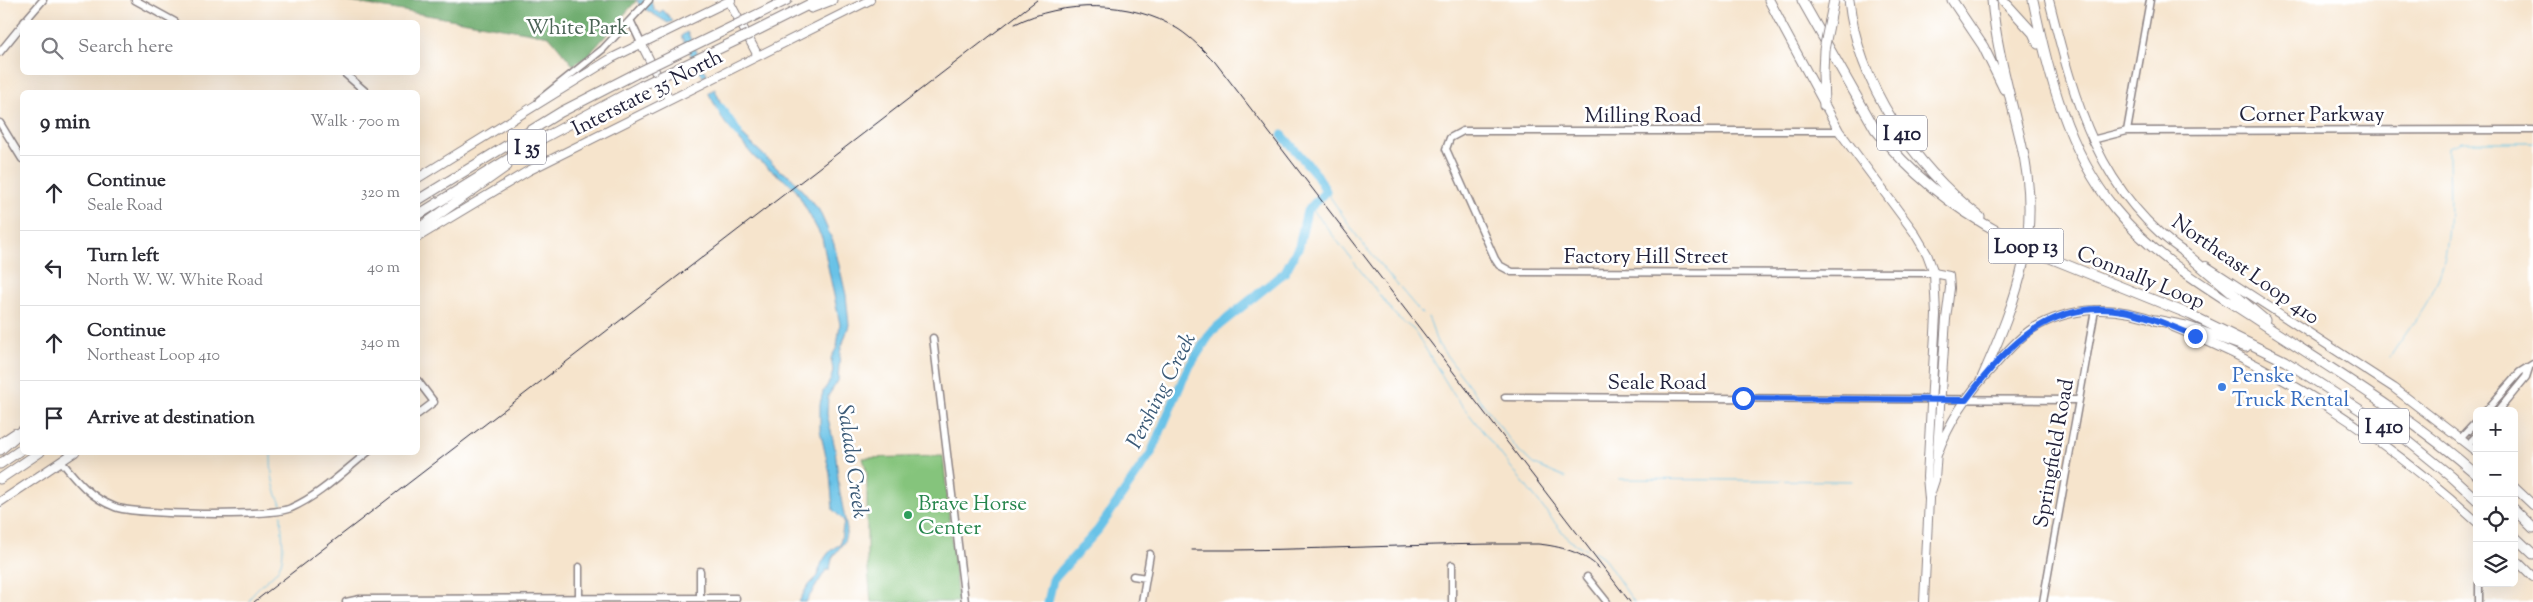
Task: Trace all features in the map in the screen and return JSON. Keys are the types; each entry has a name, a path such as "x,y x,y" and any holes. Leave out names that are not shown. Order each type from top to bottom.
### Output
{"highway":[{"name":"I 35","path":"420,199 561,112 787,0"},
{"name":"I 35","path":"420,214 567,124 818,0"},
{"path":"774,22 832,0"},
{"path":"1768,0 1780,21"},
{"path":"1802,0 1875,130 1906,167 1934,192 1969,216 2004,235"},
{"name":"Loop 13","path":"1824,106 1824,50 1834,0"},
{"name":"Connally Loop","path":"1849,0 1862,56 1875,88 1893,120 1915,151 1944,186 1971,210 2004,235 2040,254 2190,316 2285,361 2408,441 2474,497"},
{"path":"1952,0 1983,46 1996,70 2012,108"},
{"name":"Loop 13","path":"1982,378 2016,298 2023,273 2028,235 2027,176 2022,142 2012,108 1992,0"},
{"path":"2004,0 2033,32 2046,63"},
{"name":"Connally Loop","path":"2033,0 2046,63 2057,99 2075,143 2115,209 2140,237 2182,273 2396,411 2473,472"},
{"path":"420,228 567,124"},
{"path":"420,193 473,166"},
{"path":"2184,252 2293,344"},
{"path":"2155,320 2186,326 2285,361"},
{"path":"0,450 20,432"},
{"path":"0,464 20,450"},
{"path":"0,479 36,455"},
{"path":"2518,513 2533,528"},
{"path":"2518,540 2533,554"}],"main road":[{"name":"Interstate 35 North","path":"420,175 574,80 641,43 730,0"},
{"path":"730,0 758,56"},
{"name":"Interstate 35 North","path":"420,236 528,171 870,0"},
{"name":"Northeast Loop 410","path":"2049,0 2070,81 2092,140 2101,158 2128,200 2184,252 2394,388 2473,448"},
{"path":"1780,21 1824,106"},
{"path":"641,43 669,99"},
{"name":"Loop 13","path":"1824,106 1839,131 1914,232 1927,254 1934,273 1936,315 1926,477 1929,499 1924,602"},
{"name":"Loop 13","path":"1929,499 1935,480 1950,282 1946,274 1934,273"},
{"path":"1982,378 2018,340 2031,330 2064,315 2095,310 2122,311 2155,320 2224,348 2289,381 2384,444 2439,488 2473,518"},
{"name":"Loop 13","path":"1937,455 1949,426 1982,378"},
{"path":"0,443 20,431"},
{"path":"0,502 70,455"},
{"path":"2518,491 2533,504"},
{"path":"2518,562 2533,577"}],"street":[{"path":"27,20 43,0"},
{"path":"135,0 171,20"},
{"path":"524,112 603,49 631,22 649,0"},
{"path":"2127,131 2150,0"},
{"path":"631,22 641,43"},
{"path":"0,52 20,29"},
{"path":"346,75 364,90"},
{"path":"0,124 20,156"},
{"name":"Corner Parkway","path":"2092,140 2127,131 2533,130"},
{"name":"Milling Road","path":"1450,138 1463,131 1839,131"},
{"name":"Factory Hill Street","path":"1450,138 1447,155 1495,259 1498,265 1512,272 1934,273"},
{"name":"Springfield Road","path":"2043,602 2095,310"},
{"path":"933,338 964,602"},
{"path":"2489,407 2520,372 2531,366"},
{"path":"2501,407 2526,377 2531,366"},
{"path":"420,384 434,402 420,412"},
{"name":"Seale Road","path":"1505,397 2078,400"},
{"path":"2461,438 2473,425"},
{"path":"2468,444 2473,439"},
{"path":"61,461 93,497 122,510 142,513 261,513 291,508 317,493 364,455"},
{"path":"1142,602 1150,554"},
{"path":"1452,565 1452,602"},
{"path":"579,567 579,600"},
{"path":"700,571 700,598"},
{"path":"1133,576 1146,578"},
{"path":"1587,577 1607,602"},
{"path":"2479,587 2479,602"},
{"path":"346,602 360,599 579,600 736,598"}],"green space":[{"name":"White Park","path":"339,0 637,0 587,57 573,65 549,36"},
{"name":"Brave Horse Center","path":"943,456 958,602 871,602 867,558 867,472 863,458"}],"water":[{"path":"637,0 651,0 653,8 659,13 663,10 673,21 668,23 640,6"},
{"path":"687,32 701,60 702,70 706,71 707,75 703,77 681,36"},
{"path":"715,89 728,121 780,171 789,175 819,210 834,244 846,295 849,325 840,352 838,381 828,396 827,414 835,448 839,488 847,530 844,542 832,558 830,569 826,570 806,602 799,602 807,587 818,576 825,557 832,549 840,545 844,521 833,510 830,474 820,430 820,404 823,392 831,379 833,370 831,358 837,347 840,324 822,238 795,188 755,158 725,123 709,94 709,92"}],"waterway":[{"name":"Salado Creek","path":"721,108 738,133"},
{"name":"Pershing Creek","path":"1048,602 1053,580 1098,530 1151,453 1187,370 1212,331 1285,272 1299,246 1307,211 1326,191 1317,175 1282,135"},
{"path":"2390,357 2424,306 2441,272 2448,237 2450,201 2449,147 2462,142 2533,142"},
{"path":"1326,191 1361,242 1422,314"},
{"path":"1310,206 1396,316 1414,330 1454,395 1559,528 1569,540 1586,550"},
{"path":"1428,317 1438,344 1515,447 1533,464 1565,478"},
{"path":"271,455 273,479 281,504"},
{"path":"1619,479 1852,481"},
{"path":"249,602 255,591 274,574 281,563 283,547 281,515"},
{"path":"1594,551 1603,557 1634,602"}],"railway":[{"path":"254,602 1037,0"},
{"path":"1015,24 1034,16 1075,7 1118,8 1159,19 1178,29 1197,44 1215,62 1630,602"},
{"path":"1192,550 1538,544 1554,546 1578,554 1593,562 1599,568"}],"place":[{"name":"Penske Truck Rental","path":"2222,387"},
{"name":"Brave Horse Center","path":"908,515"}],"route":[{"path":"1743,398 1966,400 1982,378 2018,340 2031,330 2049,321 2080,311 2108,309 2139,314 2195,336"}]}
